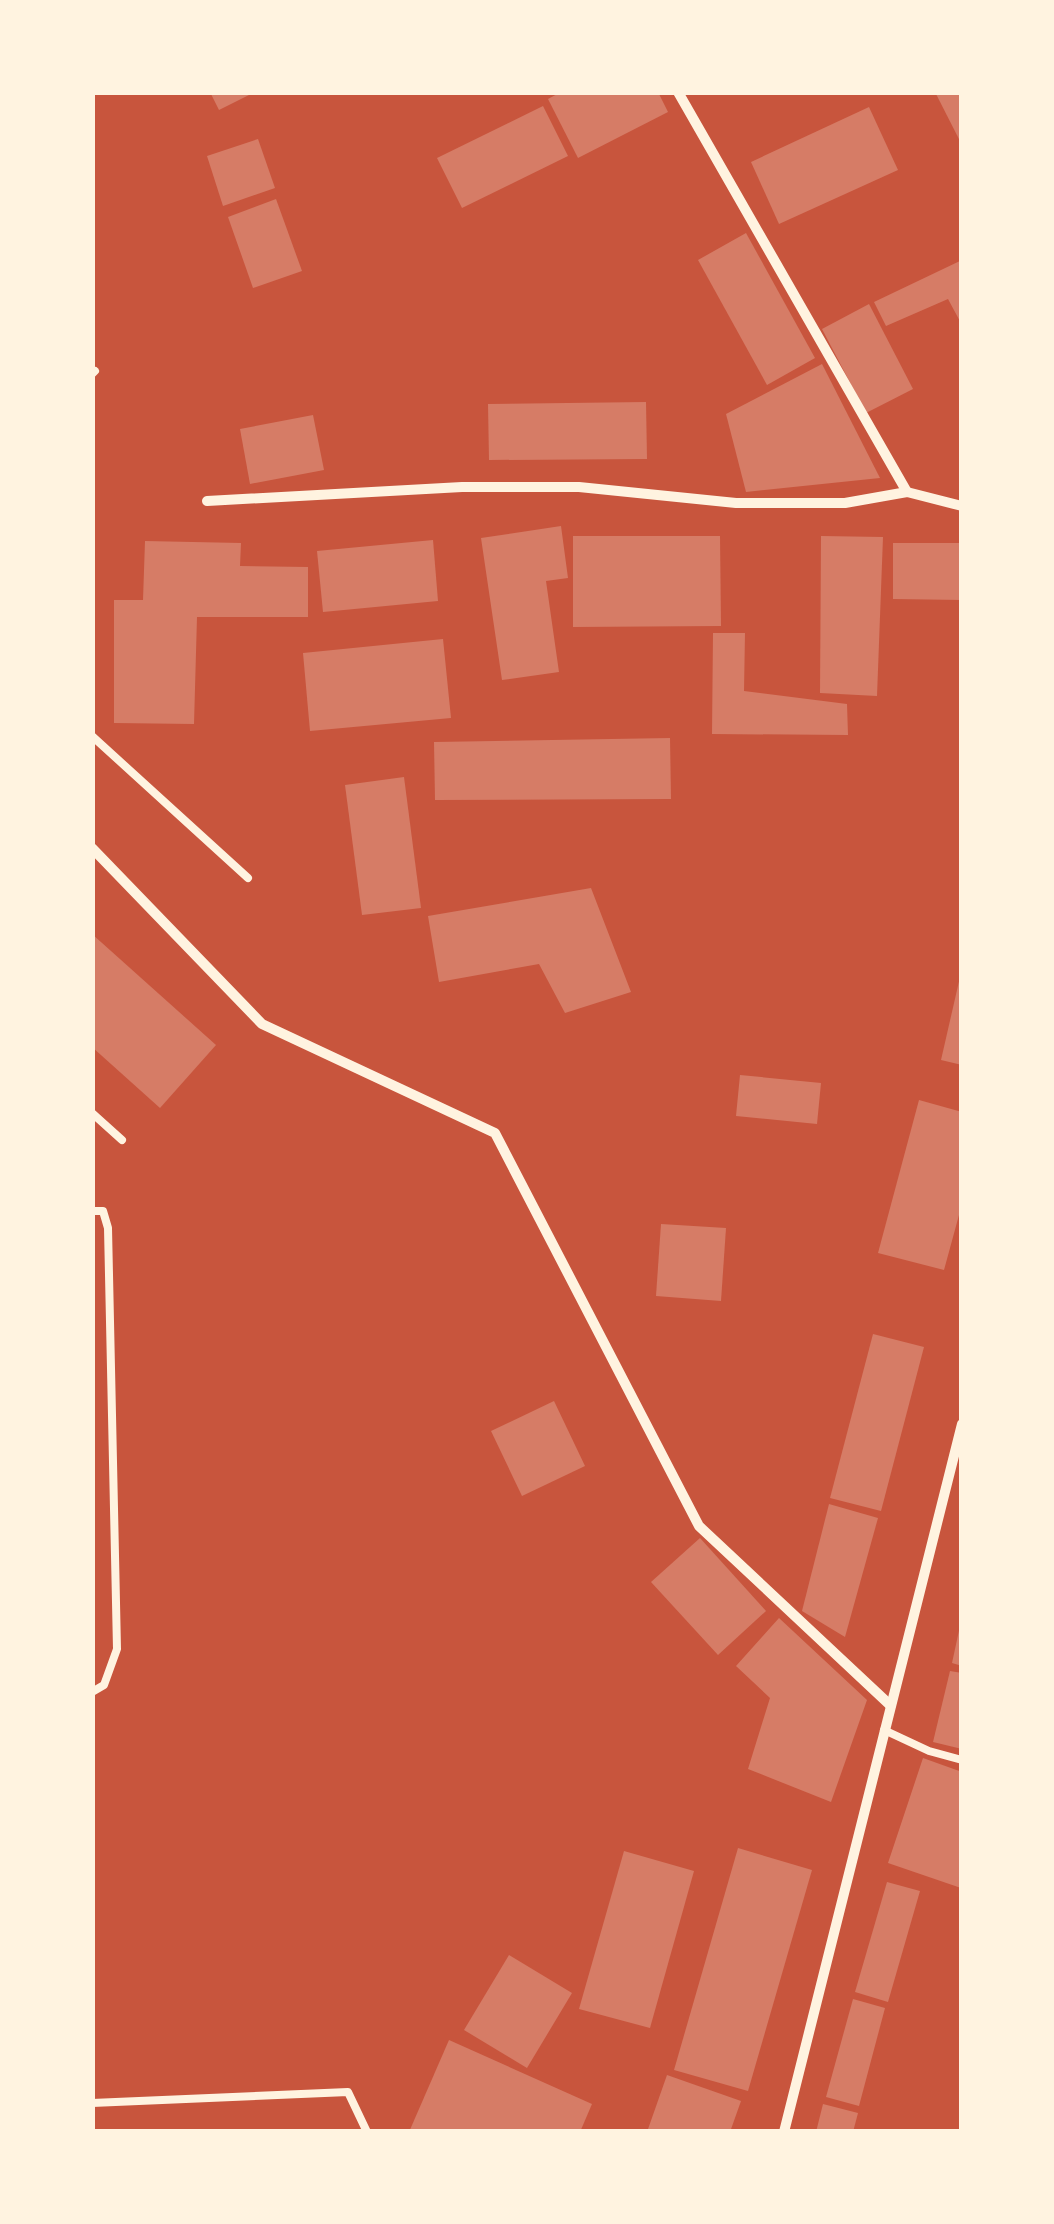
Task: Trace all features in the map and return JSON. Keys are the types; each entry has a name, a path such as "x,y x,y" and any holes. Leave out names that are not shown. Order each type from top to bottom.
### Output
{"street":[{"path":"678,92 907,492"},
{"path":"207,501 462,488 578,487 736,503 845,503 907,492 962,506"},
{"path":"92,848 262,1024 495,1133 699,1526 890,1705"},
{"path":"784,2132 962,1424"}],"lane":[{"path":"92,736 248,878"},
{"path":"92,1113 122,1140"},
{"path":"92,1211 103,1211 108,1228 116,1649 104,1685 92,1692"},
{"path":"884,1730 929,1751 962,1760"},
{"path":"92,2103 348,2092 367,2132"}],"building":[{"path":"210,92 255,92 219,110"},
{"path":"561,92 658,92 668,112 578,158 548,99"},
{"path":"935,92 962,92 962,145"},
{"path":"543,106 568,156 462,208 437,158"},
{"path":"869,107 898,170 779,224 751,162"},
{"path":"258,139 275,188 223,206 207,156"},
{"path":"276,199 302,271 253,288 228,217"},
{"path":"746,233 815,358 767,385 698,260"},
{"path":"962,260 962,325 948,299 886,326 874,302"},
{"path":"869,304 913,389 866,413 822,329"},
{"path":"822,364 880,478 746,492 726,414"},
{"path":"646,402 647,459 489,460 488,404"},
{"path":"313,415 324,470 250,484 240,429"},
{"path":"561,526 568,578 546,581 559,672 502,680 481,538"},
{"path":"573,536 720,536 721,626 573,627"},
{"path":"821,536 883,537 877,696 820,693"},
{"path":"433,540 438,601 323,612 317,551"},
{"path":"145,541 241,543 240,566 308,567 308,617 197,617 194,724 114,723 114,600 143,600"},
{"path":"893,543 962,543 962,600 893,599"},
{"path":"713,633 745,633 744,691 847,704 848,735 712,734"},
{"path":"443,639 451,718 310,731 303,653"},
{"path":"670,738 671,799 435,800 434,742"},
{"path":"404,777 421,908 362,915 345,785"},
{"path":"591,888 631,992 565,1013 539,964 439,982 428,916"},
{"path":"92,934 216,1045 160,1108 92,1047"},
{"path":"962,977 962,1065 941,1060"},
{"path":"740,1075 821,1083 817,1124 736,1116"},
{"path":"919,1100 962,1112 962,1204 944,1270 878,1253"},
{"path":"661,1224 726,1228 721,1301 656,1296"},
{"path":"873,1334 924,1347 881,1511 830,1498"},
{"path":"554,1401 585,1466 522,1496 491,1431"},
{"path":"829,1504 878,1518 845,1637 802,1611"},
{"path":"700,1538 766,1611 718,1655 651,1582"},
{"path":"779,1618 867,1700 831,1802 748,1769 770,1698 736,1666"},
{"path":"962,1626 962,1666 952,1663"},
{"path":"950,1671 962,1673 962,1749 933,1742"},
{"path":"923,1758 962,1772 961,1888 888,1863"},
{"path":"738,1848 812,1870 748,2091 674,2070"},
{"path":"624,1851 694,1871 650,2028 579,2009"},
{"path":"887,1882 920,1891 888,2002 855,1992"},
{"path":"509,1955 572,1993 527,2068 464,2030"},
{"path":"853,1999 885,2008 859,2106 826,2097"},
{"path":"449,2040 592,2104 580,2132 409,2132"},
{"path":"667,2075 741,2101 730,2132 647,2132"},
{"path":"823,2104 858,2113 853,2132 816,2132"}]}
